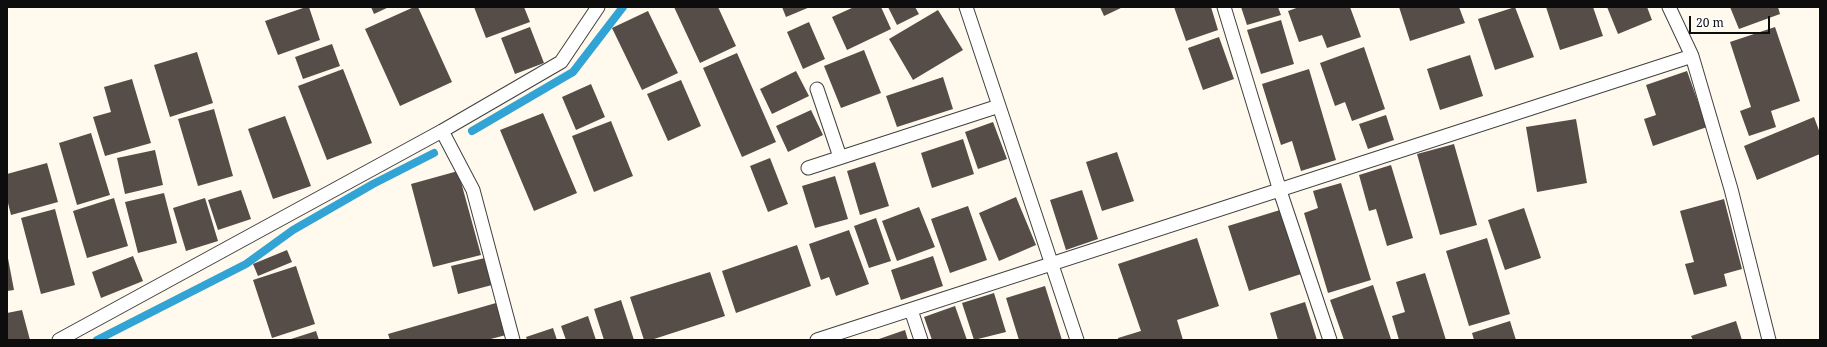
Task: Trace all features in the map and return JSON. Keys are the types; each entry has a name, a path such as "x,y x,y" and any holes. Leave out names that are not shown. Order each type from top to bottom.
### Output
{"lane":[{"path":"59,340 442,131 561,62 598,7"},
{"path":"966,7 1077,340"},
{"path":"1224,7 1280,191 1330,340"},
{"path":"1669,7 1692,56 1731,189 1769,340"},
{"path":"817,340 1280,191 1692,56"},
{"path":"817,89 840,157"},
{"path":"808,168 999,106"},
{"path":"442,131 473,190 513,340"},
{"path":"911,310 921,340"}],"building":[{"path":"309,7 320,40 278,55 265,21"},
{"path":"371,7 389,7 374,14"},
{"path":"414,7 418,7 452,82 400,106 365,29"},
{"path":"474,7 524,7 530,22 486,38"},
{"path":"674,7 718,7 736,46 700,63"},
{"path":"782,7 810,7 786,17"},
{"path":"854,7 881,7 891,29 847,50 832,17"},
{"path":"888,7 915,7 919,14 897,25"},
{"path":"1100,7 1123,7 1104,16"},
{"path":"1174,7 1211,7 1218,30 1186,41"},
{"path":"1241,7 1278,7 1281,15 1247,25"},
{"path":"1299,7 1350,7 1361,37 1327,48 1322,35 1299,42 1288,11"},
{"path":"1399,7 1459,7 1465,23 1410,41"},
{"path":"1515,7 1534,57 1495,70 1478,19"},
{"path":"1546,7 1593,7 1603,36 1560,50"},
{"path":"1607,7 1647,7 1652,20 1618,34"},
{"path":"1730,7 1778,7 1780,14 1739,29"},
{"path":"938,10 963,50 913,80 889,39"},
{"path":"648,11 678,73 642,90 612,28"},
{"path":"1281,20 1294,64 1261,74 1247,30"},
{"path":"809,22 825,59 803,69 787,32"},
{"path":"530,27 544,63 515,74 501,38"},
{"path":"1775,27 1800,101 1771,111 1776,127 1749,136 1740,111 1751,107 1730,42"},
{"path":"1219,37 1234,79 1203,90 1188,48"},
{"path":"332,44 340,66 303,79 295,57"},
{"path":"1364,47 1385,109 1352,121 1345,102 1335,106 1320,63"},
{"path":"864,50 881,93 841,108 824,66"},
{"path":"197,52 213,103 170,117 154,65"},
{"path":"737,53 776,142 742,157 703,68"},
{"path":"1470,55 1483,96 1440,110 1427,69"},
{"path":"343,69 372,143 327,160 298,86"},
{"path":"1309,69 1336,160 1301,171 1292,141 1281,145 1262,84"},
{"path":"796,71 809,96 772,114 760,89"},
{"path":"1687,71 1707,127 1653,146 1644,119 1656,115 1646,85"},
{"path":"943,77 953,109 897,127 886,96"},
{"path":"132,79 151,143 105,156 93,117 111,112 104,87"},
{"path":"681,80 701,126 668,141 647,94"},
{"path":"591,84 605,117 576,130 562,97"},
{"path":"214,109 233,176 198,186 178,119"},
{"path":"811,110 823,135 788,152 776,126"},
{"path":"543,113 577,193 534,211 500,130"},
{"path":"1386,115 1394,140 1368,149 1359,124"},
{"path":"285,116 311,186 273,199 248,129"},
{"path":"1814,117 1820,133 1820,154 1757,180 1744,146"},
{"path":"1576,119 1587,183 1537,192 1526,127"},
{"path":"611,121 633,176 594,192 572,136"},
{"path":"993,122 1007,159 978,169 965,132"},
{"path":"91,133 110,195 77,205 59,143"},
{"path":"963,139 974,174 932,188 921,153"},
{"path":"1454,144 1477,225 1440,235 1417,154"},
{"path":"155,150 163,185 125,194 117,158"},
{"path":"1117,152 1134,201 1102,211 1086,162"},
{"path":"770,158 788,204 768,212 750,166"},
{"path":"875,162 889,206 860,215 847,171"},
{"path":"47,163 58,202 11,215 7,199 7,174"},
{"path":"1391,165 1413,238 1387,246 1376,209 1369,211 1359,175"},
{"path":"458,171 481,255 433,267 411,184"},
{"path":"835,176 848,219 815,228 802,186"},
{"path":"1341,183 1371,280 1328,293 1304,213 1318,208 1313,191"},
{"path":"241,190 251,219 218,230 208,200"},
{"path":"1082,190 1098,239 1066,250 1050,200"},
{"path":"164,193 177,243 138,253 125,202"},
{"path":"1016,197 1036,245 999,261 979,213"},
{"path":"114,198 128,246 87,258 73,211"},
{"path":"205,198 218,241 186,251 173,208"},
{"path":"1724,199 1742,269 1724,274 1727,286 1694,295 1685,264 1694,262 1680,211"},
{"path":"968,206 987,260 950,273 931,219"},
{"path":"919,207 935,247 897,261 882,221"},
{"path":"1524,208 1541,258 1505,270 1488,220"},
{"path":"55,209 75,285 41,294 21,218"},
{"path":"1280,210 1301,274 1249,291 1228,226"},
{"path":"876,218 891,261 869,268 854,226"},
{"path":"849,230 869,284 836,296 829,277 821,280 809,244"},
{"path":"1197,238 1219,306 1177,320 1183,340 1118,340 1118,338 1141,331 1118,264"},
{"path":"1487,238 1510,314 1469,326 1446,251"},
{"path":"797,245 811,286 736,313 722,271"},
{"path":"287,250 292,262 258,276 253,264"},
{"path":"7,253 14,290 7,291"},
{"path":"133,256 143,281 101,298 92,272"},
{"path":"933,256 943,286 901,300 891,270"},
{"path":"485,258 492,285 458,294 451,266"},
{"path":"296,266 315,324 272,338 253,280"},
{"path":"710,272 725,316 651,340 644,340 630,297"},
{"path":"1425,273 1446,340 1399,340 1392,316 1405,312 1396,282"},
{"path":"1373,285 1391,339 1344,340 1330,300"},
{"path":"1045,286 1062,340 1019,340 1006,298"},
{"path":"994,293 1006,332 974,340 962,303"},
{"path":"621,300 634,340 604,340 594,309"},
{"path":"1305,302 1317,340 1278,340 1270,313"},
{"path":"496,303 506,335 487,340 390,340 388,334"},
{"path":"955,306 967,340 932,340 924,317"},
{"path":"22,310 30,340 7,340 7,313"},
{"path":"588,316 596,340 566,340 561,326"},
{"path":"1510,321 1516,340 1474,340 1472,333"},
{"path":"1736,321 1742,340 1693,340 1691,336"},
{"path":"553,328 557,340 527,340 526,337"},
{"path":"905,330 908,340 876,340"},
{"path":"316,331 319,340 288,340"}],"waterway":[{"path":"472,131 573,72 623,7"},
{"path":"97,340 246,264 293,230 373,184 434,153"}]}
